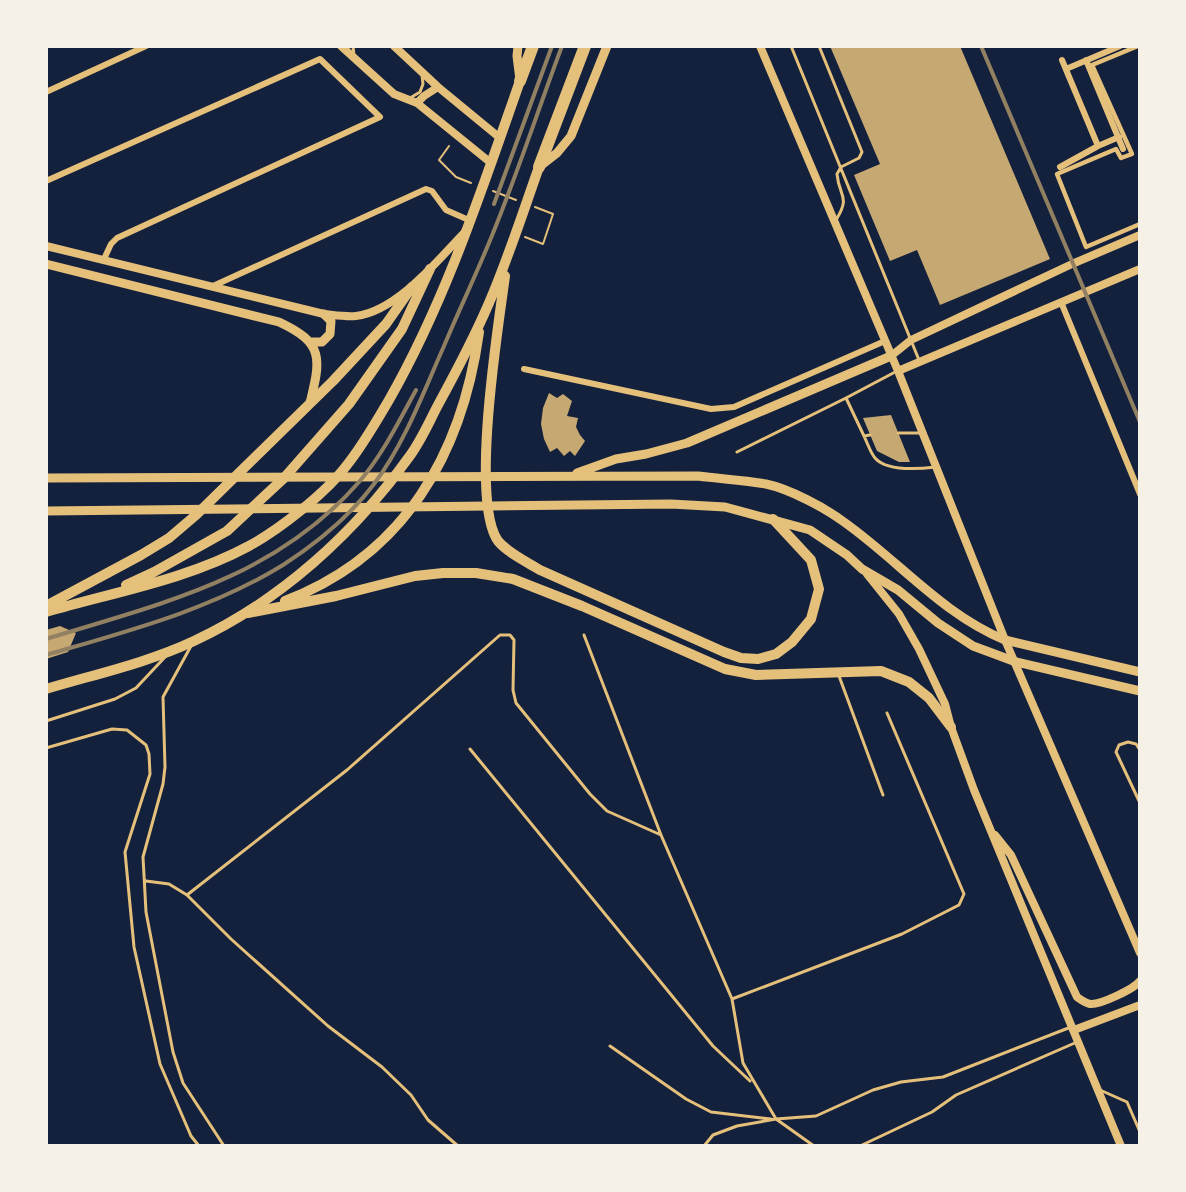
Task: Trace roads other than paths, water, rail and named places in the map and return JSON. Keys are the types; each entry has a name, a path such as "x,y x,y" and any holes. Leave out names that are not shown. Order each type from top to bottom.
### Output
{"highway":[{"path":"46,612 163,581 209,565 240,550 287,520 322,491 346,467 365,441 404,372 440,298 469,225 533,46"},
{"path":"46,689 150,658 194,641 245,613 297,576 347,532 382,494 411,455 488,305 507,260 585,46"},
{"path":"507,260 487,439 486,482 491,525 499,541 540,570 724,652 741,658 758,659 776,654 792,642 811,619 819,589 812,560 773,519"},
{"path":"103,596 154,572 227,531 284,478 349,404 402,329 430,268"},
{"path":"46,606 141,555 169,538 196,515 333,381 386,324 412,287"},
{"path":"245,613 314,590 348,569 395,528 422,494 445,454 464,407 475,365 481,320"},
{"path":"245,613 336,596 415,576 476,573 513,579 582,606 725,669 756,675 881,671 909,682 929,698 951,727"}],"main road":[{"path":"518,46 520,81"},
{"path":"539,167 557,153 571,136 607,46"},
{"path":"46,264 279,322 297,330 311,342 316,357 317,372 310,403"},
{"path":"311,342 322,342 330,334 331,321 324,314"},
{"path":"572,475 616,459 687,443 891,356"},
{"path":"46,478 698,476 768,484 803,499 843,521 956,615 982,631 1005,640 1140,672"},
{"path":"46,511 671,504 726,507 810,530 862,568 898,590 938,623 973,646 1016,662 1140,691"}],"street":[{"path":"46,92 146,46"},
{"path":"340,46 394,94 417,103 491,163"},
{"path":"394,46 438,87 500,138"},
{"path":"760,46 898,371 1005,640 1140,953"},
{"path":"1065,69 1120,46"},
{"path":"1138,46 1092,64 1132,153 1121,158 1116,149 1057,174 1086,247 1140,224"},
{"path":"46,181 320,58 380,117 117,238 111,244 104,259"},
{"path":"1062,60 1098,146"},
{"path":"1086,60 1123,149"},
{"path":"417,103 438,87"},
{"path":"1060,167 1119,137"},
{"path":"46,246 324,314 353,316 383,306 412,287 469,225 446,210 429,189 422,190 213,286"},
{"path":"891,356 911,340 1072,264 1140,235"},
{"path":"898,371 1140,269"},
{"path":"1061,302 1140,494"},
{"path":"524,369 722,409 734,407 885,341"},
{"path":"862,568 899,614 919,649 945,704 951,727 989,827 1121,1146"},
{"path":"989,827 1011,855 1077,997 1088,1004 1098,1003 1135,987 1140,981"},
{"path":"1073,1028 1140,1005"}],"lane":[{"path":"353,46 354,59"},
{"path":"791,46 919,362"},
{"path":"819,46 861,148 859,158 841,166 837,178 845,199 843,210 835,222"},
{"path":"394,94 412,98 420,92 423,84 420,70"},
{"path":"737,452 898,371"},
{"path":"846,398 875,458 885,464 906,469 936,466"},
{"path":"898,433 922,433"},
{"path":"864,436 870,435"},
{"path":"187,895 347,770 500,635 510,635 514,640 513,690 516,703 590,794 608,811 661,836"},
{"path":"584,635 661,836 732,999 743,1063 776,1119 814,1146"},
{"path":"194,641 163,697 165,767 163,784 142,857 146,881 146,912 173,1052 183,1083 224,1146"},
{"path":"46,721 115,699 136,688 172,649"},
{"path":"838,673 883,795"},
{"path":"732,999 902,934 959,906 963,900 964,894 887,713"},
{"path":"46,748 112,729 127,730 146,745 150,774 125,852 134,947 160,1064 191,1136 199,1146"},
{"path":"1140,750 1136,744 1128,742 1119,745 1116,752 1140,803"},
{"path":"470,749 713,1046 754,1084"},
{"path":"146,881 170,884 187,895 231,939 328,1026 382,1067 411,1095 428,1120 458,1146"},
{"path":"704,1146 713,1135 737,1126 776,1119 816,1116 873,1090 901,1082 943,1077 1073,1028"},
{"path":"860,1146 932,1112 956,1095 1078,1041"},
{"path":"609,1046 686,1099 711,1112 776,1119"},
{"path":"1098,1089 1127,1102 1140,1132"}],"railway":[{"path":"494,204 552,46"},
{"path":"46,655 168,618 227,595 283,565 308,548 344,518 365,496 395,452 421,400 501,214 562,46"},
{"path":"981,46 1140,422"},
{"path":"46,639 132,613 215,583 291,542 326,515 359,482 383,449 416,390"}]}
